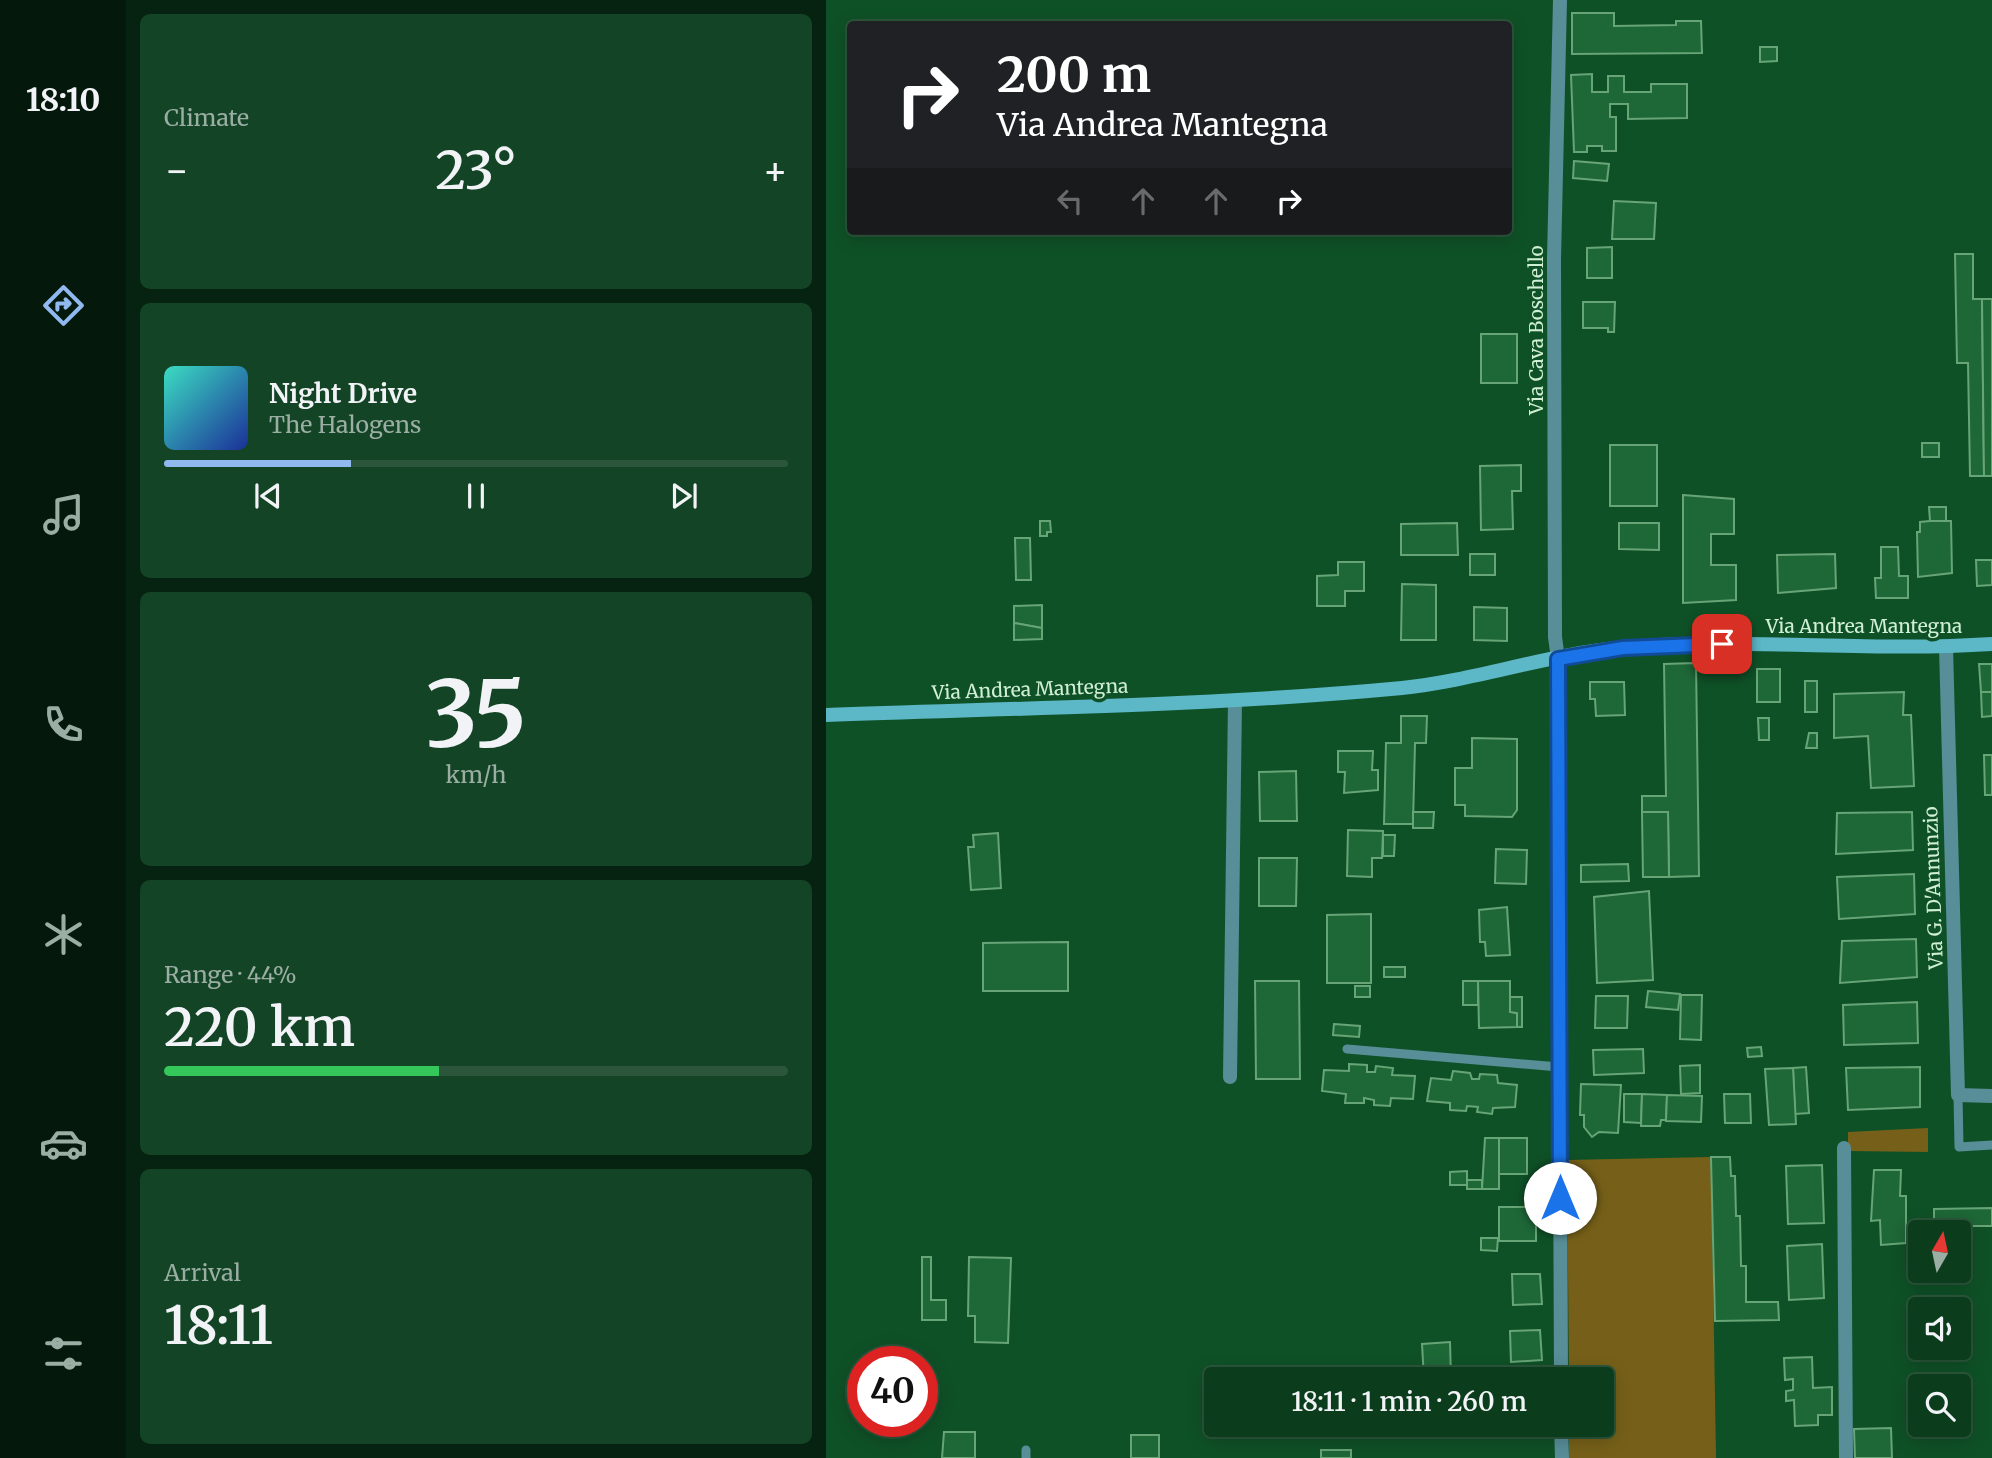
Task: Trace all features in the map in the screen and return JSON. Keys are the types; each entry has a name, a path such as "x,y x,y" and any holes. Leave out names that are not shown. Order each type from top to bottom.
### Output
{"main road":[{"name":"Via Andrea Mantegna","path":"826,715 1236,701 1406,687 1623,648 1681,644 1946,647 1992,644"}],"street":[{"name":"Via Cava Boschello","path":"1560,0 1554,259 1560,1367"},
{"name":"Via G. D'Annunzio","path":"1946,647 1958,1095"},
{"path":"1230,1077 1236,701"},
{"path":"1958,1095 1992,1096"},
{"path":"1843,1148 1846,1458"},
{"path":"1561,1437 1562,1458"}],"lane":[{"path":"1347,1049 1559,1067"},
{"path":"1958,1095 1959,1147 1992,1145"}],"shaded area":[{"path":"1928,1128 1928,1152 1848,1151 1848,1132"},
{"path":"1711,1157 1716,1458 1569,1458 1569,1437 1614,1437 1614,1367 1569,1367 1567,1160"}],"building":[{"path":"1572,13 1614,13 1614,26 1676,25 1676,21 1701,21 1702,53 1572,54"},
{"path":"1760,47 1777,47 1777,61 1760,62"},
{"path":"1592,74 1592,92 1608,92 1608,76 1624,76 1624,92 1651,92 1651,84 1687,84 1687,118 1628,119 1628,104 1610,104 1610,117 1616,117 1616,151 1602,151 1602,146 1587,146 1587,152 1574,152 1571,75"},
{"path":"1574,161 1609,164 1607,181 1573,178"},
{"path":"1614,201 1656,203 1654,239 1612,239"},
{"path":"1612,247 1612,278 1587,278 1587,248"},
{"path":"1955,254 1973,254 1973,299 1982,299 1984,476 1970,476 1968,363 1957,363"},
{"path":"1982,299 1992,299 1992,476 1984,476"},
{"path":"1583,302 1615,302 1614,332 1608,332 1608,328 1583,328"},
{"path":"1481,334 1517,334 1517,383 1481,383"},
{"path":"1922,443 1939,443 1939,457 1922,457"},
{"path":"1610,445 1657,445 1657,506 1610,506"},
{"path":"1521,465 1521,491 1512,491 1513,529 1481,530 1480,466"},
{"path":"1683,495 1734,499 1734,534 1711,534 1711,565 1736,565 1736,600 1683,603"},
{"path":"1929,507 1946,507 1946,521 1930,521"},
{"path":"1040,521 1050,521 1051,532 1047,532 1047,536 1040,536"},
{"path":"1951,521 1952,573 1918,577 1917,532 1920,532 1920,522"},
{"path":"1457,523 1458,555 1401,555 1401,524"},
{"path":"1619,523 1659,523 1659,550 1619,549"},
{"path":"1015,538 1030,538 1031,580 1016,580"},
{"path":"1881,547 1898,547 1899,576 1908,576 1908,598 1876,598 1875,578 1881,578"},
{"path":"1470,554 1495,554 1495,575 1470,575"},
{"path":"1835,554 1836,588 1778,593 1777,555"},
{"path":"1976,560 1992,560 1992,585 1977,586"},
{"path":"1338,562 1364,562 1364,591 1345,591 1345,606 1317,606 1317,576 1338,575"},
{"path":"1402,584 1436,585 1436,640 1401,640"},
{"path":"1042,605 1042,628 1014,623 1014,606"},
{"path":"1474,607 1507,608 1507,641 1474,640"},
{"path":"1014,623 1042,628 1042,639 1014,640"},
{"path":"1696,663 1699,876 1669,877 1668,812 1642,812 1642,796 1666,796 1664,664"},
{"path":"1979,664 1992,664 1992,692 1981,692"},
{"path":"1757,669 1780,669 1780,702 1757,702"},
{"path":"1805,681 1817,681 1817,712 1805,712"},
{"path":"1590,682 1624,682 1625,715 1596,716 1595,699 1590,699"},
{"path":"1904,692 1903,715 1911,715 1914,786 1871,788 1868,736 1834,738 1834,694"},
{"path":"1981,692 1992,692 1992,716 1982,717"},
{"path":"1401,716 1427,716 1426,743 1415,743 1413,824 1384,824 1386,743 1401,743"},
{"path":"1758,718 1769,718 1769,740 1759,740"},
{"path":"1809,733 1817,733 1817,748 1806,748"},
{"path":"1472,738 1517,739 1517,810 1512,817 1465,816 1465,805 1455,805 1455,768 1472,768"},
{"path":"1338,751 1373,751 1372,770 1378,770 1378,790 1344,793 1345,772 1338,772"},
{"path":"1984,755 1992,755 1992,795 1985,795"},
{"path":"1296,771 1297,821 1260,821 1259,772"},
{"path":"1413,812 1434,812 1433,828 1413,828"},
{"path":"1642,812 1668,812 1669,877 1643,877"},
{"path":"1912,812 1913,850 1836,854 1837,813"},
{"path":"1348,830 1383,831 1382,858 1372,858 1372,877 1347,876"},
{"path":"998,833 1001,888 971,890 968,847 974,847 973,835"},
{"path":"1383,835 1395,835 1394,856 1383,856"},
{"path":"1496,849 1527,850 1526,884 1495,883"},
{"path":"1259,858 1297,858 1296,906 1259,906"},
{"path":"1628,864 1629,881 1581,882 1581,865"},
{"path":"1914,874 1915,914 1839,919 1837,877"},
{"path":"1649,891 1653,980 1597,983 1594,897"},
{"path":"1507,907 1510,955 1486,956 1485,942 1480,942 1479,910"},
{"path":"1371,914 1371,983 1327,983 1327,915"},
{"path":"1916,939 1917,977 1840,983 1842,941"},
{"path":"1068,942 1068,991 983,991 983,943"},
{"path":"1384,967 1405,967 1405,977 1384,977"},
{"path":"1255,981 1299,981 1300,1079 1256,1079"},
{"path":"1463,981 1478,981 1478,1005 1463,1005"},
{"path":"1478,981 1510,981 1510,1012 1517,1013 1517,1027 1479,1028"},
{"path":"1355,986 1370,986 1370,997 1355,997"},
{"path":"1648,991 1680,994 1678,1010 1646,1007"},
{"path":"1681,995 1702,995 1701,1040 1680,1039"},
{"path":"1596,996 1628,996 1627,1028 1595,1028"},
{"path":"1510,997 1522,997 1522,1027 1517,1027 1517,1013 1510,1012"},
{"path":"1917,1002 1918,1043 1844,1045 1843,1005"},
{"path":"1334,1024 1360,1026 1359,1037 1333,1035"},
{"path":"1761,1047 1762,1056 1748,1057 1747,1048"},
{"path":"1643,1049 1644,1073 1594,1075 1593,1050"},
{"path":"1349,1064 1367,1065 1367,1072 1375,1072 1376,1066 1393,1068 1392,1075 1415,1076 1413,1099 1391,1098 1390,1106 1374,1105 1374,1100 1364,1098 1364,1103 1345,1103 1346,1094 1322,1091 1324,1070 1349,1071"},
{"path":"1700,1065 1700,1093 1681,1094 1680,1066"},
{"path":"1806,1067 1809,1113 1795,1114 1793,1068"},
{"path":"1920,1067 1920,1107 1848,1110 1846,1068"},
{"path":"1793,1068 1796,1124 1769,1125 1765,1069"},
{"path":"1453,1071 1470,1073 1472,1079 1479,1079 1480,1074 1497,1075 1498,1083 1517,1085 1515,1107 1493,1108 1492,1114 1477,1112 1478,1107 1467,1106 1466,1111 1450,1110 1450,1103 1427,1101 1431,1078 1451,1080"},
{"path":"1581,1084 1621,1085 1618,1133 1599,1132 1592,1137 1584,1127 1584,1115 1580,1115"},
{"path":"1624,1094 1642,1094 1641,1123 1624,1122"},
{"path":"1642,1094 1667,1095 1666,1120 1661,1120 1660,1126 1641,1126"},
{"path":"1724,1094 1750,1094 1751,1123 1725,1123"},
{"path":"1667,1095 1702,1096 1701,1122 1666,1121"},
{"path":"1485,1138 1499,1138 1499,1189 1482,1189"},
{"path":"1499,1138 1527,1138 1527,1174 1499,1174"},
{"path":"1711,1157 1730,1157 1731,1176 1735,1176 1736,1216 1740,1216 1741,1266 1746,1266 1746,1302 1778,1302 1779,1320 1715,1321"},
{"path":"1822,1165 1824,1223 1788,1224 1786,1166"},
{"path":"1874,1170 1901,1170 1900,1196 1906,1196 1906,1243 1881,1245 1880,1220 1871,1221"},
{"path":"1467,1171 1467,1185 1450,1185 1450,1172"},
{"path":"1467,1180 1482,1180 1482,1189 1467,1189"},
{"path":"1499,1207 1536,1207 1536,1241 1499,1241"},
{"path":"1992,1208 1992,1226 1971,1226 1971,1220 1934,1220 1934,1209"},
{"path":"1481,1238 1498,1238 1497,1251 1481,1250"},
{"path":"1822,1244 1824,1298 1789,1300 1787,1246"},
{"path":"922,1257 931,1257 931,1300 946,1300 946,1320 922,1320"},
{"path":"969,1257 1011,1258 1008,1343 975,1342 975,1316 968,1316"},
{"path":"1512,1274 1540,1274 1542,1304 1513,1305"},
{"path":"1540,1330 1542,1360 1511,1362 1510,1331"},
{"path":"1450,1342 1451,1367 1423,1367 1422,1344"},
{"path":"1812,1357 1813,1388 1832,1387 1832,1415 1818,1415 1818,1425 1795,1426 1794,1400 1786,1401 1786,1391 1793,1390 1793,1379 1785,1380 1784,1358"},
{"path":"1891,1428 1892,1458 1855,1458 1854,1429"},
{"path":"944,1432 975,1432 975,1458 942,1458"},
{"path":"1131,1435 1159,1435 1159,1458 1131,1458"},
{"path":"1321,1450 1351,1450 1351,1458 1321,1458"}],"route":[{"path":"1560,1198 1558,659 1623,648 1722,644"}]}
